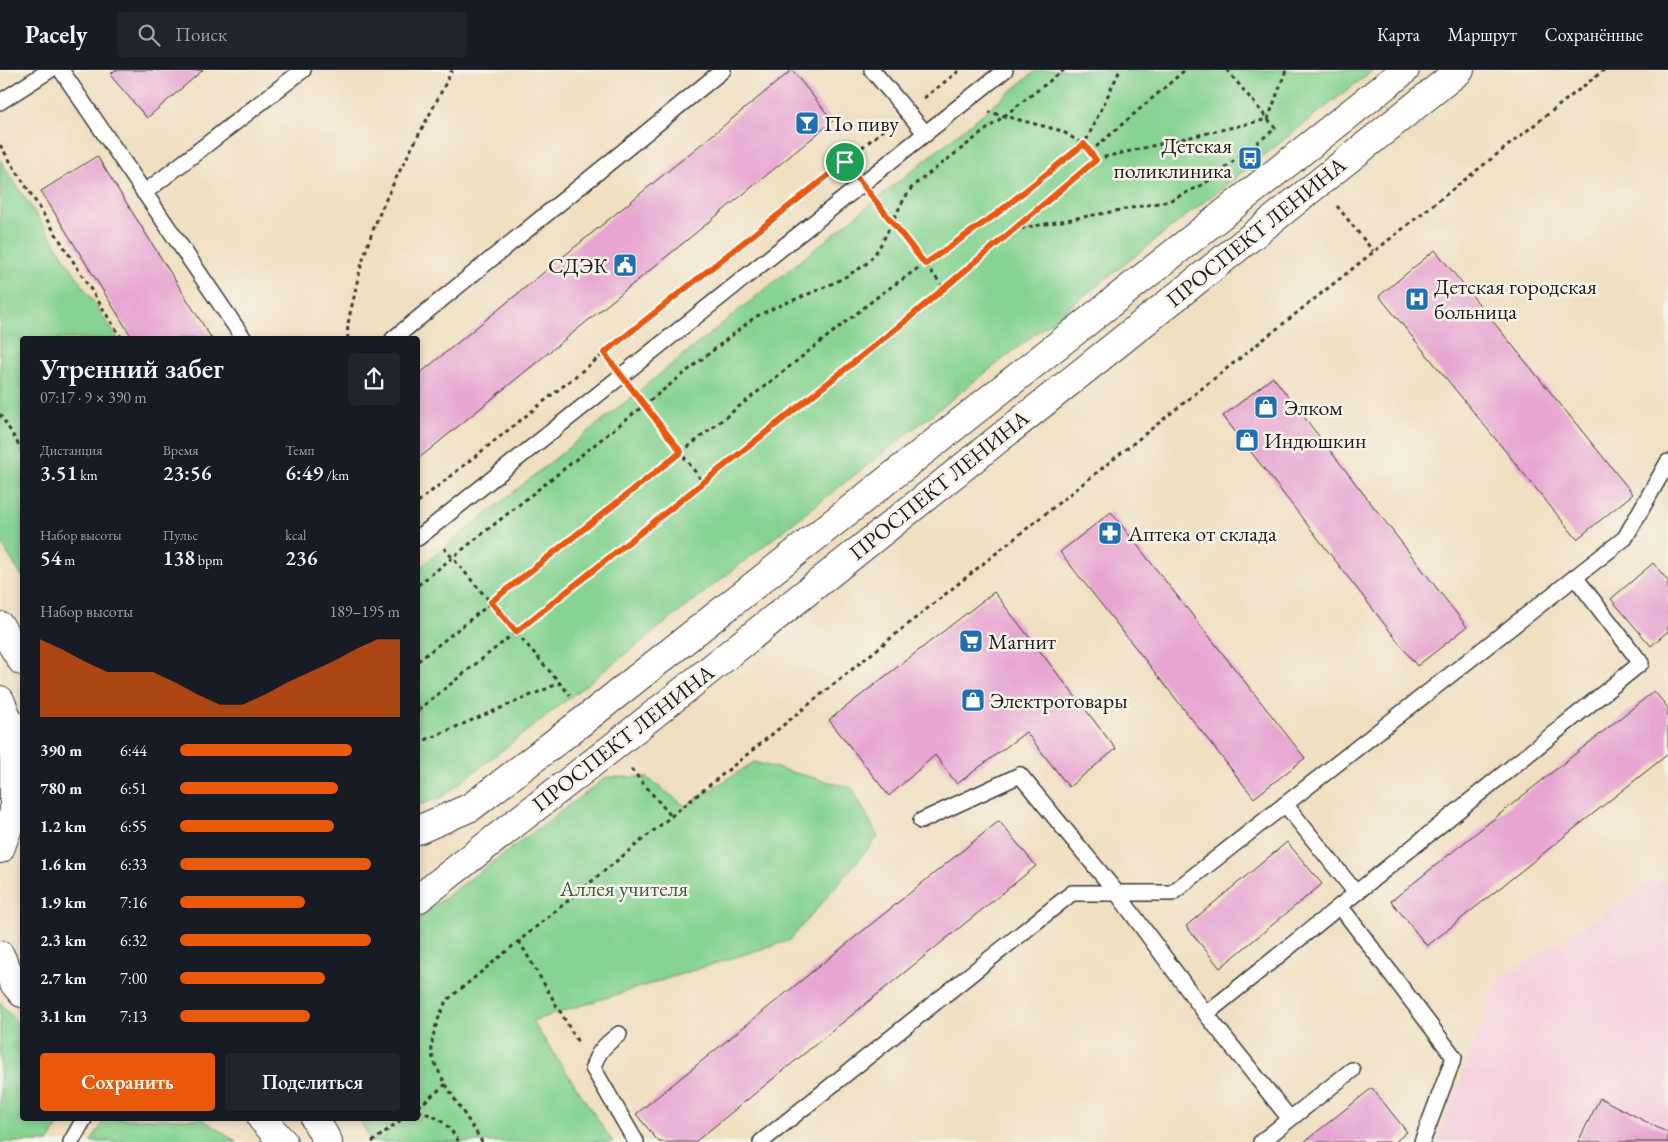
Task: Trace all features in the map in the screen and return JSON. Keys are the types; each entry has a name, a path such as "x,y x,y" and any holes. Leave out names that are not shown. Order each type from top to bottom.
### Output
{"main road":[{"name":"ПРОСПЕКТ ЛЕНИНА","path":"420,829 471,807 580,723 1405,70"},
{"name":"ПРОСПЕКТ ЛЕНИНА","path":"420,897 621,741 1460,70"},
{"path":"0,626 20,658"},
{"path":"0,700 10,724 18,806 0,849"},
{"path":"0,956 13,982 20,991"},
{"path":"264,1121 283,1142"},
{"path":"315,1121 328,1142"}],"lane":[{"path":"0,102 50,70"},
{"path":"61,70 242,336"},
{"path":"144,193 303,70"},
{"path":"396,336 723,70"},
{"path":"872,70 926,134"},
{"path":"423,534 1005,70"},
{"path":"770,1139 1072,893 1172,893 1626,538 1668,462"},
{"path":"1206,1014 1641,663 1576,577"},
{"path":"921,821 1020,775 1117,893 1206,1014 1290,1119"},
{"path":"1285,804 1356,893"},
{"path":"1340,906 1454,1057 1422,1142"},
{"path":"619,1034 604,1045 596,1055 593,1068 636,1142"},
{"path":"1262,1142 1352,1070"},
{"path":"71,1142 83,1121"}],"path":[{"path":"348,336 359,267 372,228 389,190 452,70"},
{"path":"420,500 960,70"},
{"path":"420,582 755,317 810,295 867,263 881,246 906,194 914,185 1064,70"},
{"path":"420,659 881,294 995,215 1084,144 1120,70"},
{"path":"1090,152 1185,70"},
{"path":"1227,70 1282,135"},
{"path":"1268,119 1286,70"},
{"path":"482,1142 446,1084 432,1054 435,1024 446,1001 671,816 1373,252 1604,70"},
{"path":"950,78 976,107 1062,131 1084,144 1096,160"},
{"path":"420,708 944,288 1096,160 1268,119"},
{"path":"1012,230 1169,201 1204,184 1276,128"},
{"path":"0,145 120,336"},
{"path":"845,162 944,288"},
{"path":"1335,203 1373,252"},
{"path":"604,353 703,482"},
{"path":"0,414 20,447"},
{"path":"423,534 452,557 571,696"},
{"path":"420,742 560,683"},
{"path":"630,768 671,816"},
{"path":"519,941 593,1068"},
{"path":"420,1105 446,1084"},
{"path":"420,1112 431,1115 448,1125 459,1142"},
{"path":"372,1142 399,1121"}],"shaded area":[{"path":"1658,878 1668,882 1668,1142 1437,1142 1497,982"}],"green space":[{"path":"1037,70 1373,70 441,798 420,804 420,567"},
{"path":"0,160 116,336 20,336 20,574 0,541"},
{"name":"Аллея учителя","path":"754,762 852,788 878,837 790,940 532,1021 613,1142 372,1142 360,1121 420,1121 420,917 607,777 646,777 685,806"},
{"path":"0,1002 20,1027 20,1121 60,1121 49,1142 0,1142"},
{"path":"104,1121 205,1121 237,1142 91,1142"}],"building":[{"path":"115,70 203,70 147,118 110,75"},
{"path":"792,70 833,121 420,457 420,373"},
{"path":"97,156 210,336 131,336 41,191"},
{"path":"1435,250 1633,494 1577,539 1379,296"},
{"path":"1273,377 1467,627 1417,666 1223,416"},
{"path":"1111,512 1305,758 1254,798 1060,552"},
{"path":"1653,563 1668,581 1668,631 1651,646 1611,599"},
{"path":"994,592 1116,749 1069,787 1026,732 957,784 935,755 889,796 829,720"},
{"path":"1654,691 1668,708 1668,754 1427,946 1391,901"},
{"path":"999,821 1036,866 695,1142 659,1142 636,1114"},
{"path":"1287,842 1322,884 1220,968 1186,926"},
{"path":"1372,1088 1407,1132 1395,1142 1304,1142"},
{"path":"1600,1098 1668,1133 1668,1142 1578,1142"}],"place":[{"name":"По пиву","path":"807,123"},
{"name":"Детская поликлиника","path":"1250,158"},
{"name":"СДЭК","path":"625,265"},
{"name":"Детская городская больница","path":"1417,299"},
{"name":"Элком","path":"1266,407"},
{"name":"Индюшкин","path":"1247,440"},
{"name":"Аптека от склада","path":"1110,533"},
{"name":"Магнит","path":"971,641"},
{"name":"Электротовары","path":"973,700"}],"route":[{"path":"1084,144 1096,160 903,323 516,632 491,602 681,452 604,353 845,162 925,264 995,215 1084,144"}]}
